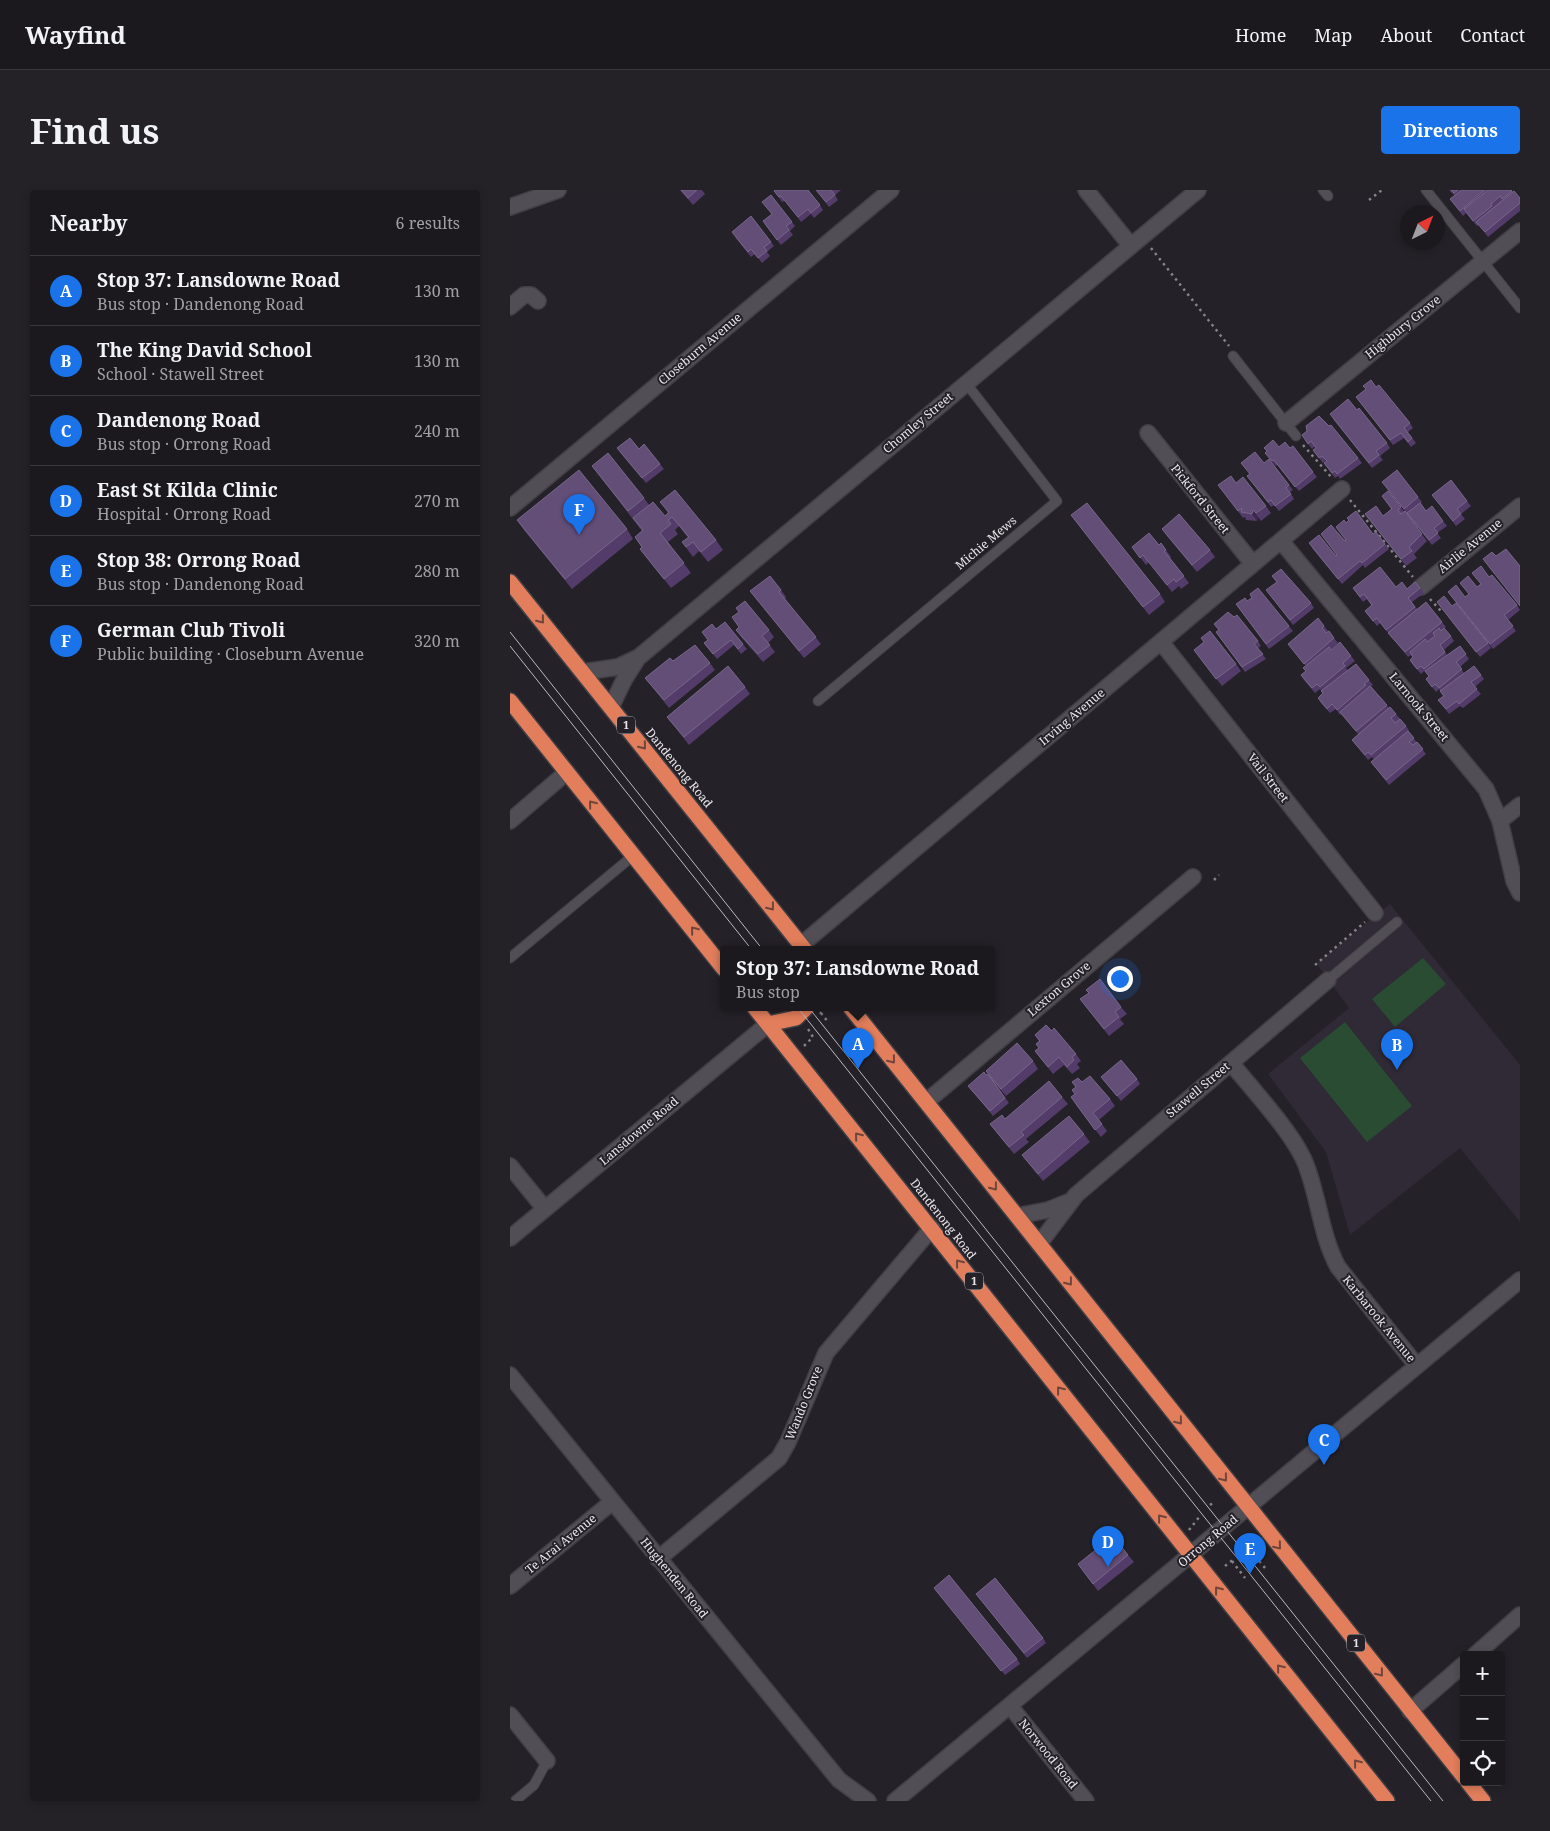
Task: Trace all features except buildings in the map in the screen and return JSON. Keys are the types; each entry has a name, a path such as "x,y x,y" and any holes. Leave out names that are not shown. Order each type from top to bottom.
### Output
{"highway":[{"name":"Dandenong Road","path":"510,582 612,707 801,946"},
{"path":"510,701 720,964"},
{"name":"Dandenong Road","path":"758,1011 1387,1801"},
{"name":"1","path":"853,1011 1460,1773"},
{"path":"768,1024 815,1012"},
{"path":"1471,1786 1483,1801"}],"street":[{"path":"510,207 558,190"},
{"name":"Closeburn Avenue","path":"510,508 891,190"},
{"path":"1086,190 1131,246"},
{"name":"Chomley Street","path":"583,672 618,667 639,656 1198,190"},
{"name":"Highbury Grove","path":"1286,423 1520,231"},
{"path":"510,307 524,295 531,295 538,301"},
{"name":"Pickford Street","path":"1148,433 1253,564"},
{"name":"Irving Avenue","path":"805,946 1342,489"},
{"name":"Airlie Avenue","path":"1421,587 1520,506"},
{"name":"Larnook Street","path":"1281,541 1478,777 1486,789 1500,821 1514,881 1520,893"},
{"name":"Vail Street","path":"1161,642 1375,913"},
{"name":"Chomley Street","path":"612,707 624,680 639,656"},
{"path":"510,820 567,772"},
{"path":"1500,821 1520,805"},
{"name":"Lexton Grove","path":"926,1102 1193,877"},
{"name":"Stawell Street","path":"1039,1244 1069,1202 1328,980"},
{"name":"Lansdowne Road","path":"510,1238 768,1024"},
{"name":"Karbarook Avenue","path":"1231,1063 1301,1152 1332,1255 1338,1267 1417,1366"},
{"path":"510,1166 545,1209"},
{"name":"Stawell Street","path":"1017,1216 1048,1210 1069,1202"},
{"name":"Wando Grove","path":"658,1559 779,1458 788,1442 826,1353 932,1228"},
{"name":"Orrong Road","path":"898,1800 1520,1280"},
{"name":"Hughenden Road","path":"510,1375 839,1780 849,1801"},
{"name":"Te Arai Avenue","path":"510,1586 612,1502"},
{"path":"1480,1651 1520,1615"},
{"path":"1410,1710 1460,1667"},
{"name":"Norwood Road","path":"1010,1706 1086,1801"},
{"path":"510,1715 547,1761"},
{"name":"Hughenden Road","path":"839,1780 868,1801"}],"lane":[{"path":"1426,190 1520,308"},
{"path":"1233,356 1296,436"},
{"name":"Michie Mews","path":"818,701 1057,501 966,383"},
{"path":"510,958 634,855"},
{"path":"1328,980 1397,922"},
{"path":"515,1801 534,1785 547,1761"}],"path":[{"path":"1369,200 1382,190"},
{"path":"1147,244 1230,348 1233,356"},
{"path":"1296,436 1342,489 1441,611"},
{"path":"1214,880 1219,875"},
{"path":"1315,965 1375,913"},
{"path":"815,1012 828,1022"},
{"path":"810,1026 807,1030 816,1041"},
{"path":"804,1046 813,1038"},
{"path":"1210,1505 1214,1502"},
{"path":"1189,1530 1200,1516"},
{"path":"1252,1542 1246,1547 1265,1568"},
{"path":"1225,1566 1233,1560 1245,1578"}],"shaded area":[{"path":"1390,904 1520,1065 1520,1222 1460,1148 1350,1235 1326,1152 1268,1074 1349,1008 1316,963"}],"green space":[{"path":"1423,958 1446,984 1395,1027 1372,999"},
{"path":"1345,1022 1412,1106 1367,1142 1300,1058"}],"tram line":[{"path":"510,632 760,946"},
{"path":"510,646 749,946"},
{"path":"800,1011 1431,1801"},
{"path":"811,1011 1443,1801"}],"place":[{"name":"German Club Tivoli","path":"579,535"},
{"name":"Stop 37: Lansdowne Road","path":"858,1069"},
{"name":"The King David School","path":"1397,1070"},
{"name":"Dandenong Road","path":"1324,1465"},
{"name":"East St Kilda Clinic","path":"1108,1567"},
{"name":"Stop 38: Orrong Road","path":"1250,1574"}]}
